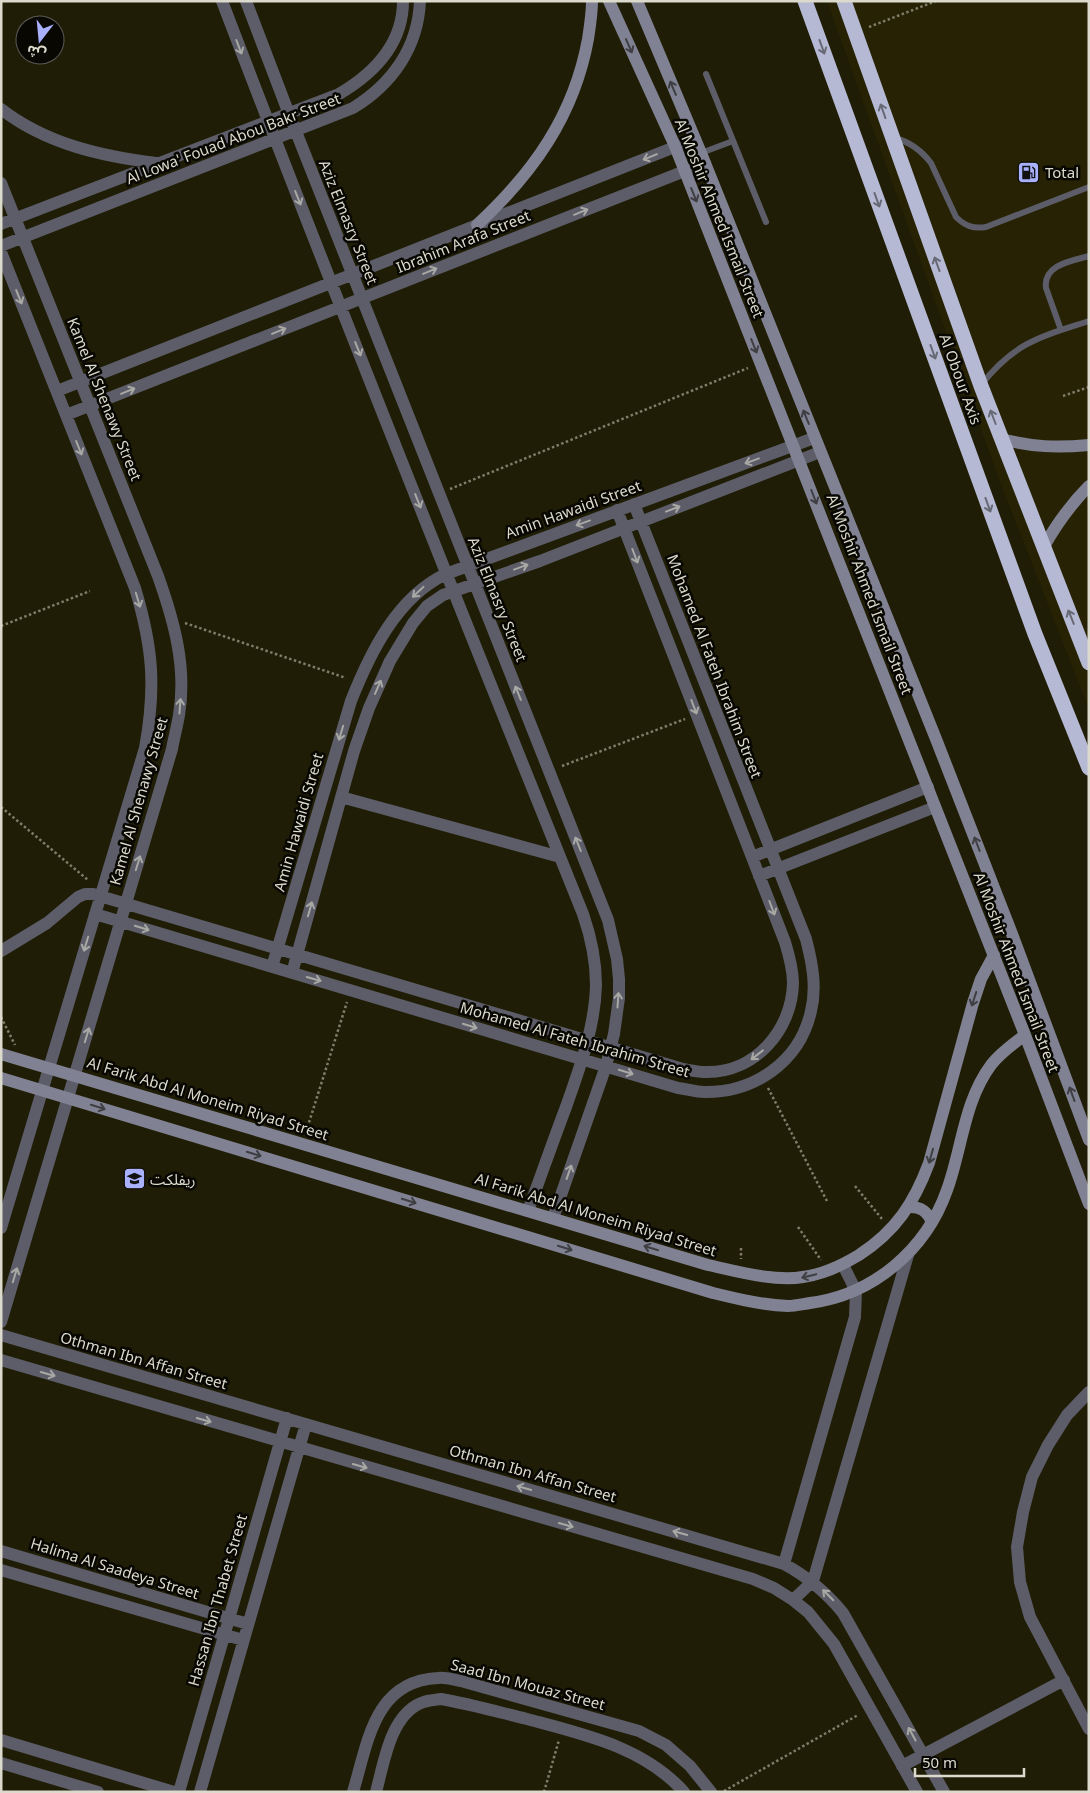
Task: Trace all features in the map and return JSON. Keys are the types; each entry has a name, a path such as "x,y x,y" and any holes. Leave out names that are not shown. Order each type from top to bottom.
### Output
{"highway":[{"name":"Al Obour Axis","path":"805,1 1035,634 1089,768"},
{"name":"Al Obour Axis","path":"844,1 981,386 1043,548 1084,641 1089,663"}],"street":[{"path":"222,1 446,574 583,914 590,937 595,961 596,986 587,1041 528,1211"},
{"name":"Aziz Elmasry Street","path":"246,1 288,114 608,920 613,939 618,972 619,998 611,1048 553,1218"},
{"name":"Al Lowa' Fouad Abou Bakr Street","path":"1,224 339,94 358,83 375,68 389,49 398,28 402,1"},
{"name":"Al Lowa' Fouad Abou Bakr Street","path":"1,246 353,108 370,98 390,79 404,59 414,37 420,14 420,1"},
{"path":"477,225 503,201 525,176 547,145 564,114 578,81 586,48 592,1"},
{"name":"Al Moshir Ahmed Ismail Street","path":"609,1 675,146 928,786 1089,1204"},
{"name":"Al Moshir Ahmed Ismail Street","path":"637,1 703,158 974,836 1089,1140"},
{"path":"1,109 14,119 54,139 114,158 158,164"},
{"name":"Ibrahim Arafa Street","path":"57,391 695,139"},
{"name":"Ibrahim Arafa Street","path":"66,415 684,171 703,158"},
{"name":"Kamel Al Shenawy Street","path":"1,183 158,576 172,618 178,644 181,679 179,715 172,750 1,1322"},
{"name":"Kamel Al Shenawy Street","path":"1,252 135,588 144,618 152,676 151,716 145,748 1,1228"},
{"name":"Amin Hawaidi Street","path":"272,967 340,733 359,682 383,636 401,611 424,587 446,574 814,438"},
{"path":"1001,439 1038,446 1062,448 1089,445"},
{"path":"292,973 341,797 369,708 390,661 420,614 434,600 453,591 540,560 820,452"},
{"path":"1043,548 1060,520 1088,487"},
{"name":"Mohamed Al Fateh Ibrahim Street","path":"95,914 678,1088 703,1092 743,1087 763,1078 777,1068 789,1056 803,1035 812,1010 813,968 806,939 634,504"},
{"name":"Mohamed Al Fateh Ibrahim Street","path":"1,951 47,923 78,897 85,894 101,894 278,949 683,1069 706,1072 729,1069 750,1060 769,1045 782,1027 791,1005 793,982 791,961 618,510"},
{"path":"532,542 540,560"},
{"path":"648,590 665,583"},
{"path":"752,857 928,786"},
{"path":"341,797 560,857"},
{"path":"759,876 936,807"},
{"path":"853,816 860,836"},
{"name":"Al Farik Abd Al Moneim Riyad Street","path":"1,1054 708,1265 768,1277 801,1278 829,1271 843,1265 876,1244 891,1230 908,1207 920,1186 929,1163 973,1002 981,979 994,955"},
{"path":"1,1078 713,1293 752,1303 789,1306 826,1301 856,1291 886,1273 908,1255 932,1222 946,1192 979,1084 992,1064 1025,1035"},
{"path":"908,1207 915,1206 921,1208 928,1214 932,1222"},
{"path":"794,1600 813,1581 908,1255"},
{"path":"784,1564 855,1317 856,1291 843,1265"},
{"name":"Othman Ibn Affan Street","path":"1,1335 784,1564 813,1581 830,1596 843,1613 944,1792"},
{"path":"1,1360 280,1443 752,1579 774,1588 794,1600 808,1612 834,1644 916,1792"},
{"path":"1089,1392 1067,1415 1048,1444 1036,1469 1023,1512 1017,1547 1020,1582 1030,1617 1089,1729"},
{"name":"Hassan Ibn Thabet Street","path":"180,1792 287,1418"},
{"path":"200,1792 306,1424"},
{"name":"Halima Al Saadeya Street","path":"1,1551 248,1624"},
{"path":"1,1570 244,1640"},
{"name":"Saad Ibn Mouaz Street","path":"353,1792 374,1722 384,1704 399,1690 418,1680 440,1678 461,1681 639,1730 672,1750 690,1766 711,1792"},
{"path":"902,1766 1064,1680"},
{"path":"376,1792 393,1732 404,1715 421,1703 441,1699 562,1729 623,1748 650,1762 675,1782 684,1792"},
{"path":"1,1740 174,1792"},
{"path":"1,1763 98,1792"}],"lane":[{"path":"706,74 766,222"},
{"path":"892,137 910,144 931,163 956,217 969,227 986,227 1089,187"},
{"path":"703,158 733,141"},
{"path":"1061,330 1046,288 1047,274 1052,269 1089,256"},
{"path":"981,386 995,367 1012,352 1032,340 1089,320"}],"path":[{"path":"856,32 936,1"},
{"path":"439,493 761,363"},
{"path":"1063,396 1089,387"},
{"path":"1,626 90,591"},
{"path":"172,618 359,682"},
{"path":"549,772 697,715"},
{"path":"1,807 101,894"},
{"path":"302,1143 351,990"},
{"path":"1,1017 22,1060"},
{"path":"763,1078 828,1203"},
{"path":"855,1186 891,1230"},
{"path":"798,1227 829,1271"},
{"path":"722,1792 870,1708"},
{"path":"544,1792 562,1729"}],"shaded area":[{"path":"827,1 1089,1 1089,709 999,479"}],"place":[{"name":"Total","path":"1029,172"},
{"name":"ريفلكت","path":"134,1179"}]}
